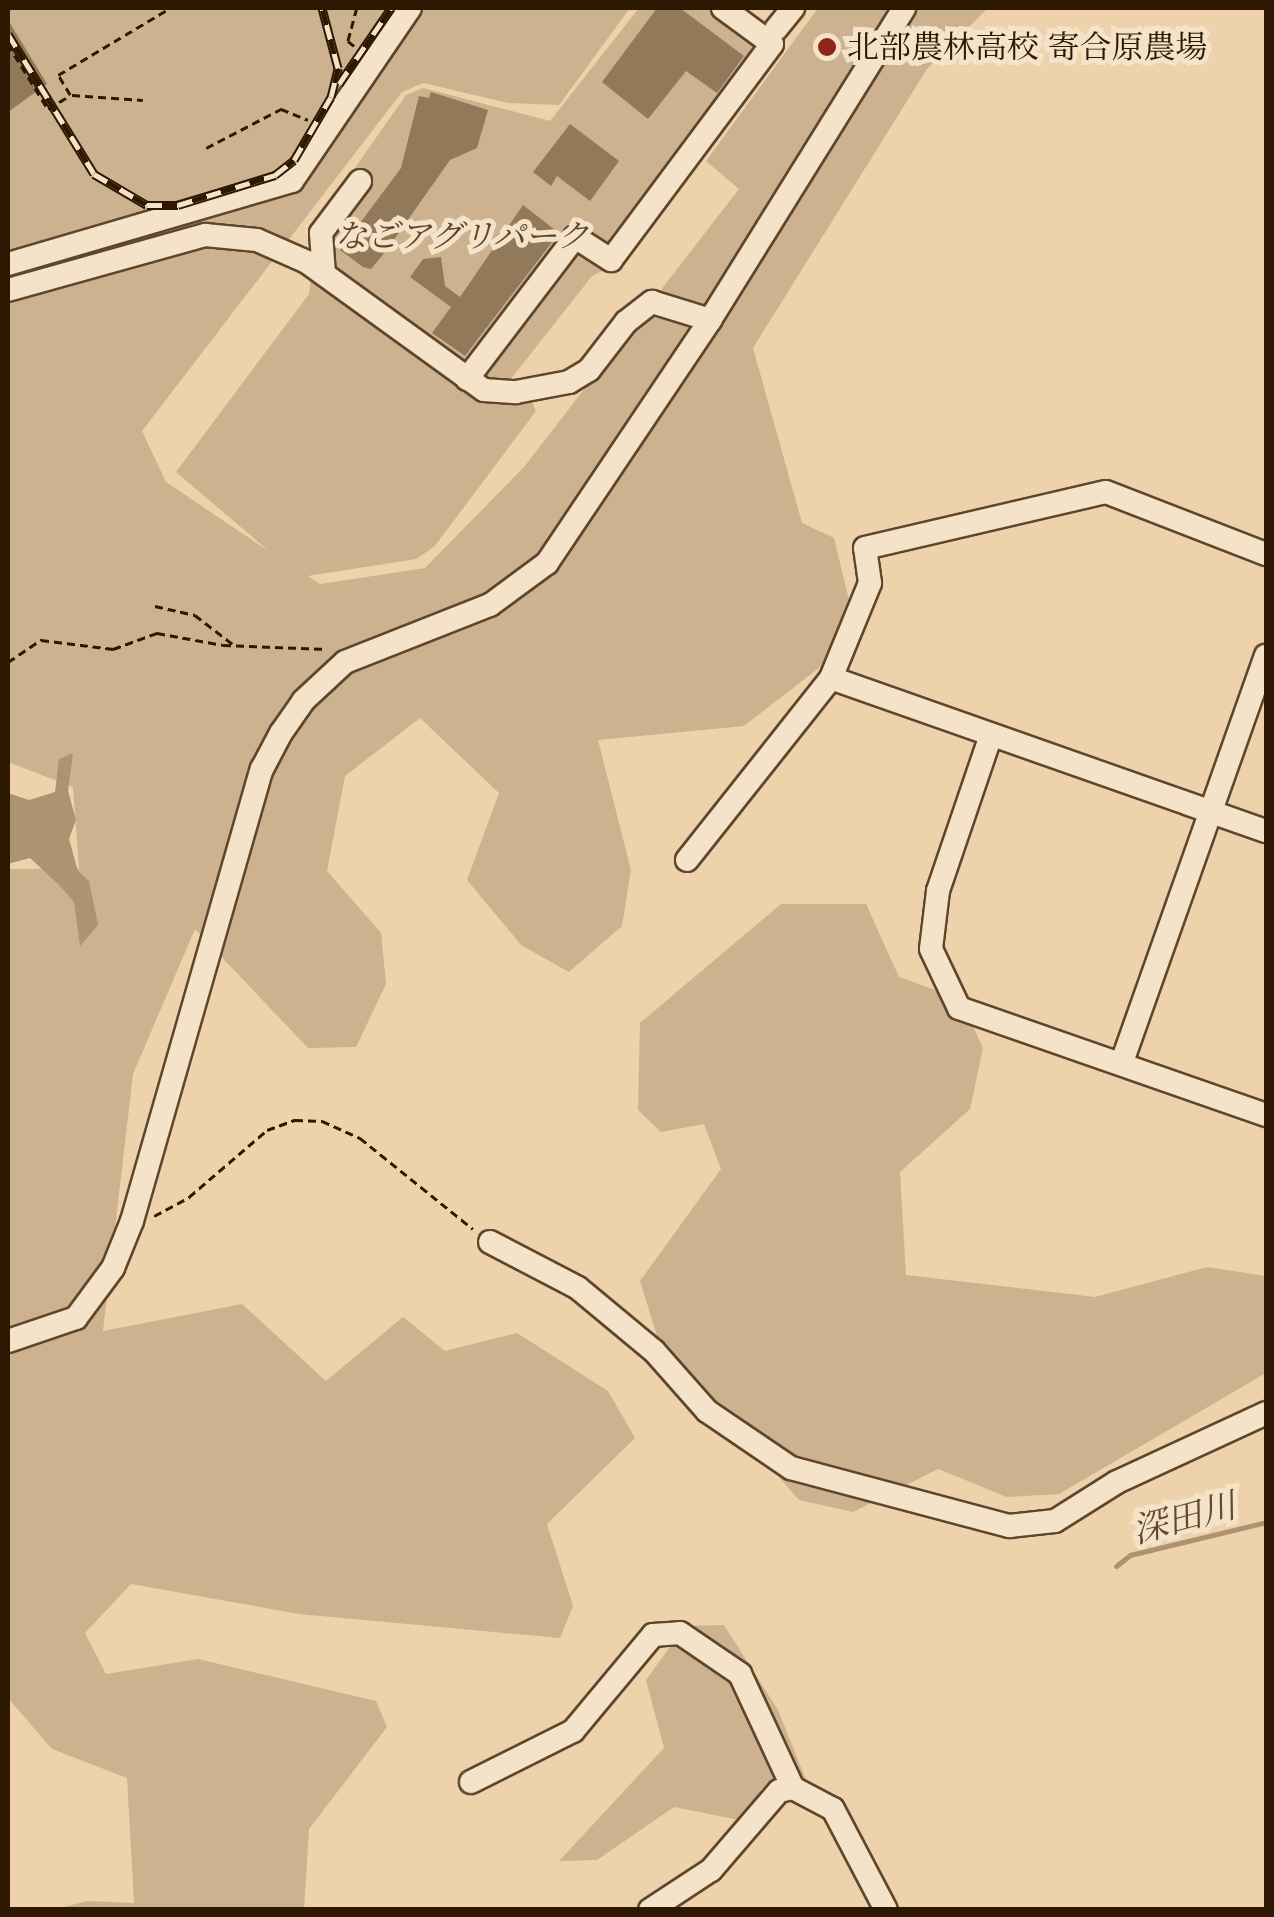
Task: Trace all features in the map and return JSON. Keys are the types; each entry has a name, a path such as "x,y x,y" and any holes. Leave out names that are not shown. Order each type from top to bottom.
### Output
{"street":[{"path":"8,264 280,187 307,164 372,54 410,8"},
{"path":"467,379 575,237 611,260 772,44 723,8"},
{"path":"776,29 793,8"},
{"path":"8,1341 76,1318 113,1268 132,1221 262,769 303,700 363,653 490,605 547,563 710,320 904,8"},
{"path":"324,274 322,233 360,180"},
{"path":"8,290 205,235 257,240 324,274 484,390 516,392 569,382 589,370 626,322 652,302 710,320"},
{"path":"687,860 831,678 870,583 865,548 1106,492 1266,554"},
{"path":"1122,1062 1266,656"},
{"path":"831,678 1266,831"},
{"path":"991,734 938,892 931,949 960,1008 1266,1115"},
{"path":"490,1242 593,1299 654,1351 707,1411 791,1468 836,1485 1009,1526 1055,1521 1116,1482 1266,1412"},
{"path":"471,1782 573,1732 652,1634 680,1633 747,1683 793,1788 832,1808 886,1910"},
{"path":"650,1910 710,1870 779,1791 793,1788"}],"path":[{"path":"70,95 58,76 170,8"},
{"path":"357,8 348,41 372,54"},
{"path":"8,44 48,109 70,95 143,100"},
{"path":"206,148 281,110 328,129"},
{"path":"155,606 195,616 235,646"},
{"path":"8,662 41,640 113,649 157,633 235,646 363,653"},
{"path":"132,1221 166,1214 267,1130 295,1120 322,1121 360,1138 490,1242"}],"green space":[{"name":"なごアグリパーク","path":"8,8 630,8 559,105 508,103 423,83 402,92 142,431 166,482 270,552 176,472 309,294 317,222 406,95 423,88 550,121 639,8 730,8 779,44 613,265 592,276 510,380 521,380 536,411 434,547 416,559 308,576 320,584 425,568 524,467 739,189 706,161 818,8 988,8 927,69 753,348 802,523 834,538 849,600 833,657 744,726 598,740 631,870 622,926 569,972 521,945 467,880 499,793 420,718 345,776 327,871 381,933 386,984 356,1047 308,1048 195,929 133,1074 103,1331 242,1304 326,1381 403,1317 445,1351 517,1333 608,1391 635,1438 547,1524 573,1606 560,1638 299,1614 131,1584 85,1633 106,1674 198,1659 376,1701 387,1727 309,1829 304,1909 56,1909 87,1901 134,1903 127,1778 52,1749 8,1698 8,869 79,869 73,787 8,762"},
{"path":"781,904 866,904 899,977 960,999 983,1048 970,1109 900,1172 906,1275 1095,1297 1207,1267 1266,1276 1266,1373 1059,1494 1007,1497 938,1469 853,1512 799,1500 658,1339 640,1281 721,1169 704,1124 661,1132 638,1110 640,1023"},
{"path":"724,1625 778,1710 821,1817 762,1788 744,1821 674,1807 597,1860 559,1861 664,1748 646,1680 685,1626"}],"shaded area":[{"path":"73,753 68,791 76,820 69,839 78,871 89,881 98,925 80,946 74,902 30,858 8,864 8,793 29,800 55,792 59,759"}],"building":[{"path":"657,8 680,8 744,56 717,93 686,71 648,119 602,82"},
{"path":"8,20 47,84 8,112"},
{"path":"431,92 488,110 477,148 450,160 386,251 371,269 363,267 340,250 401,168 419,96 429,98"},
{"path":"570,124 619,161 590,201 557,176 551,186 533,172"},
{"path":"523,205 559,233 465,356 432,333 451,307 410,277 423,259 441,257 445,286 460,297"}],"waterway":[{"name":"深田川","path":"1116,1566 1130,1555 1266,1522"}],"railway":[{"path":"8,34 94,174 147,205 178,205 275,175 294,160 331,97 338,68 322,8"},
{"path":"339,84 391,8"}],"place":[{"name":"北部農林高校 寄合原農場","path":"827,47"}]}
